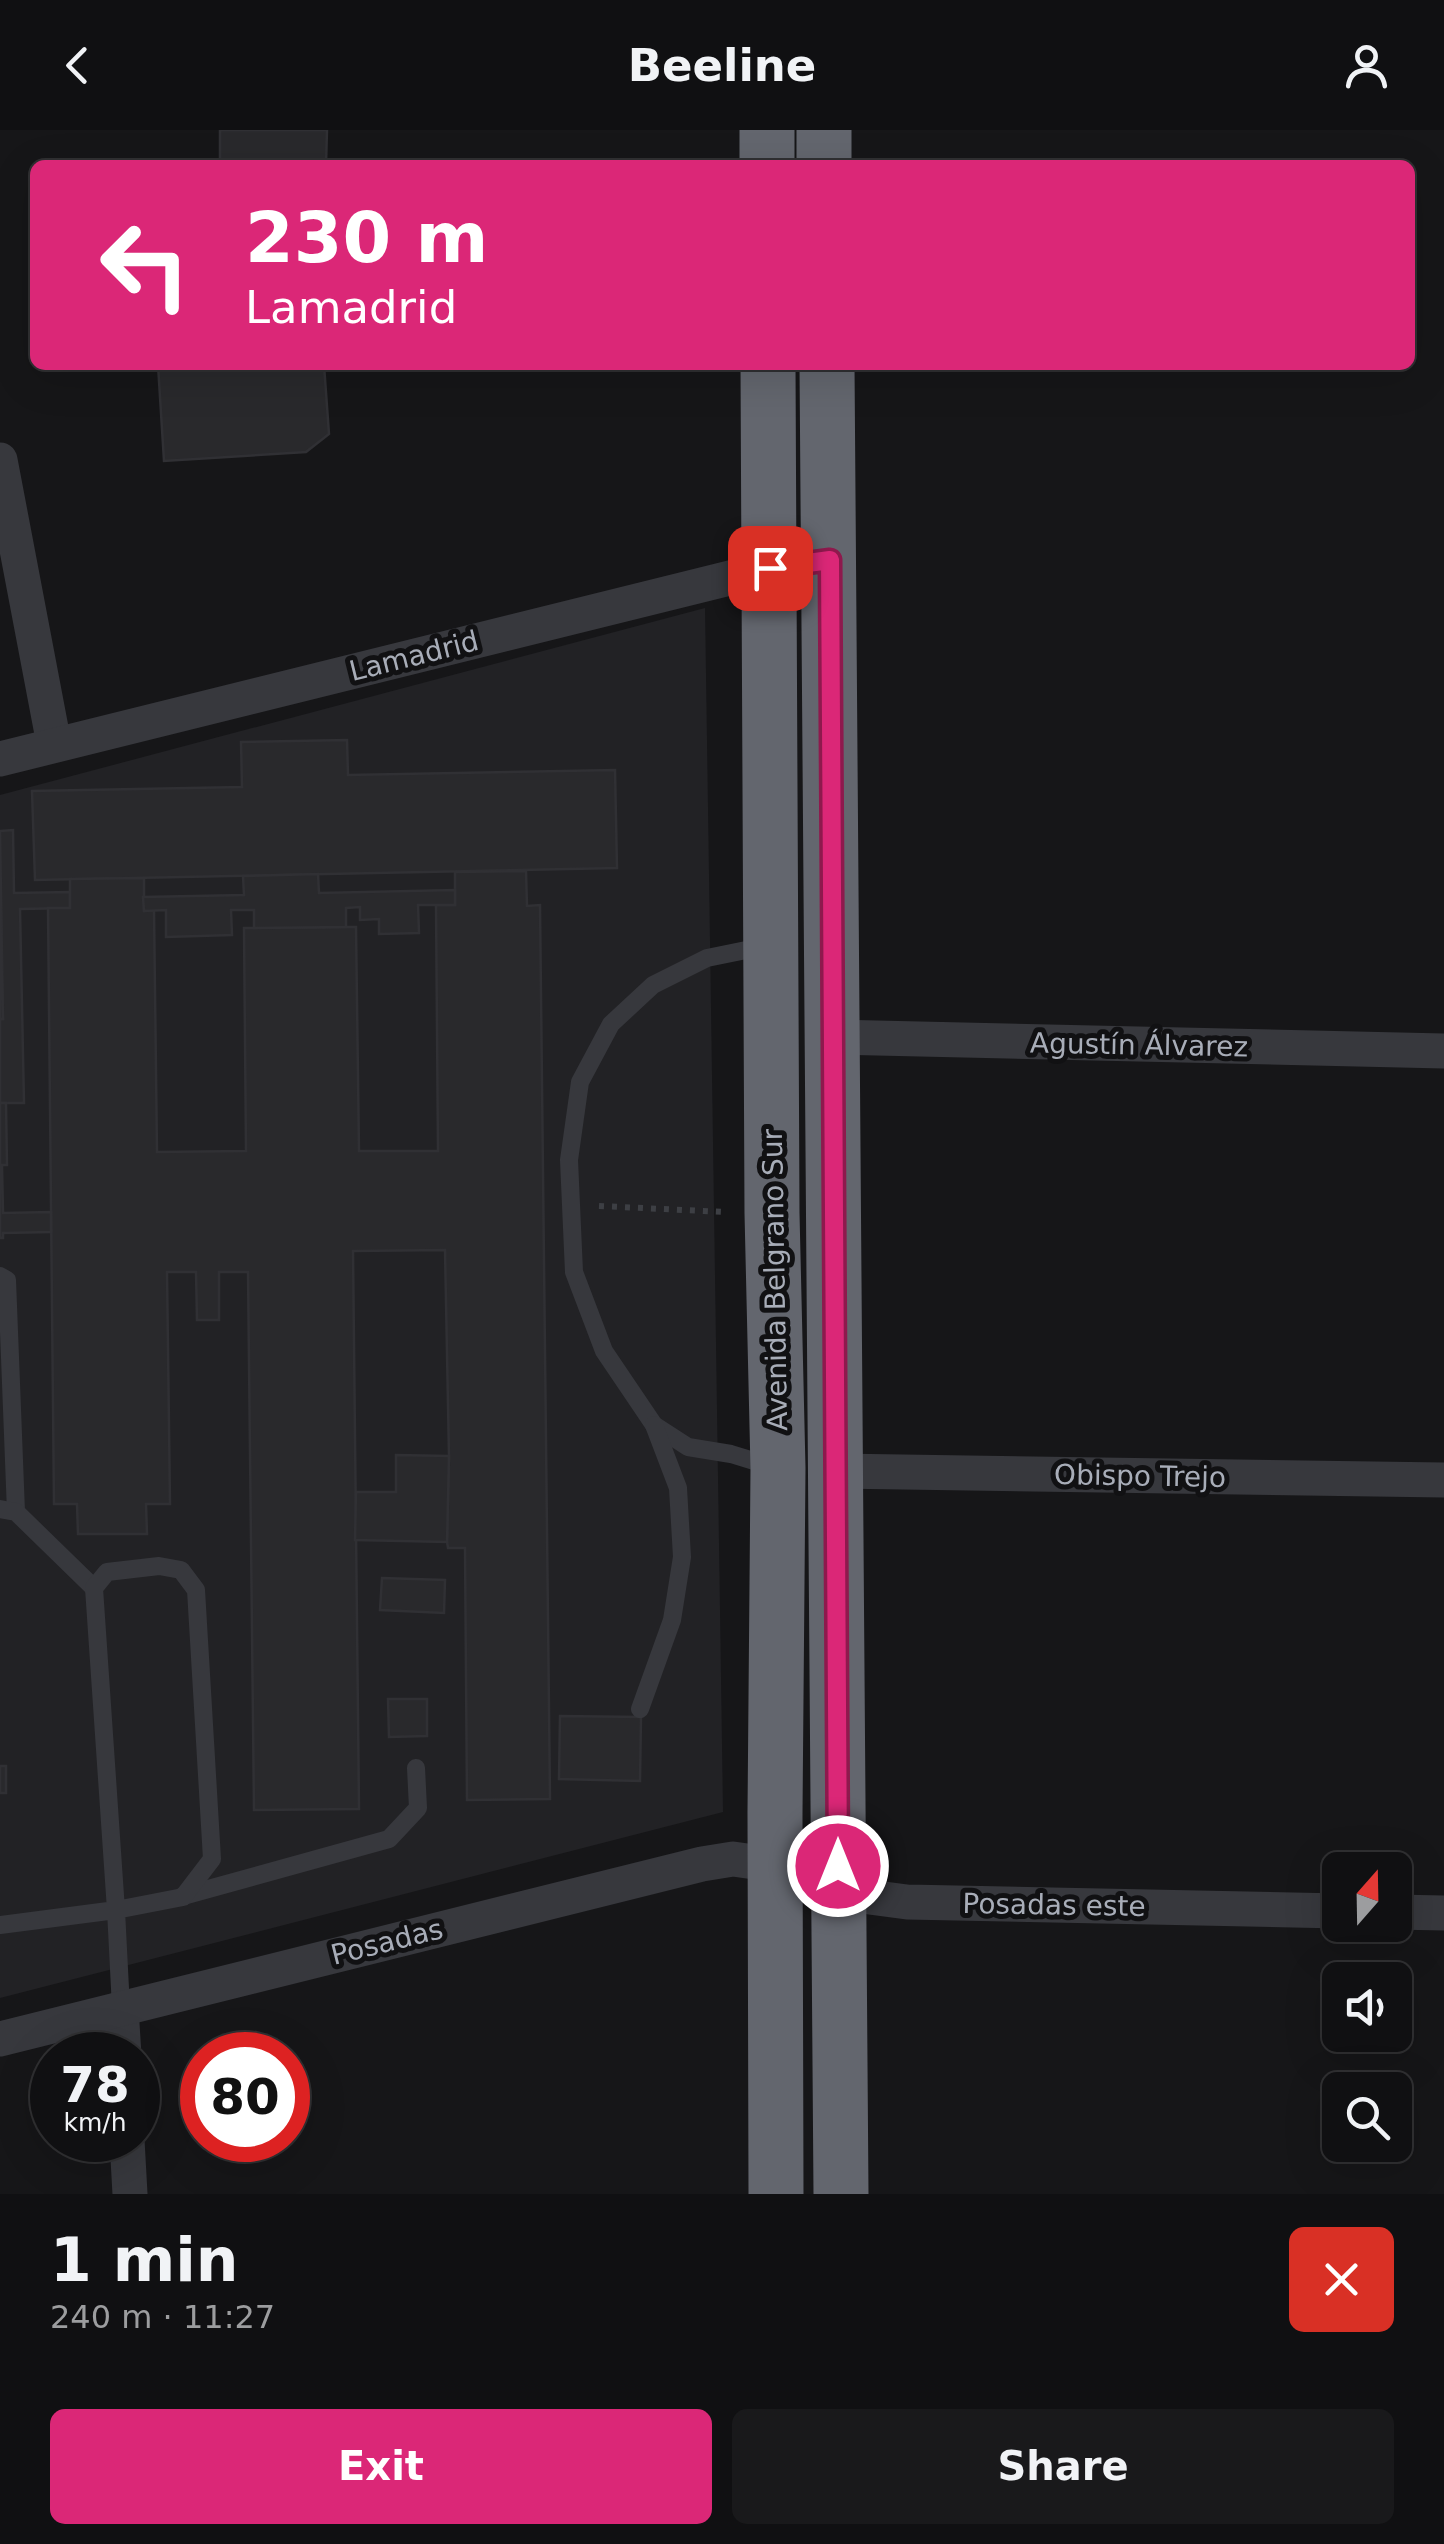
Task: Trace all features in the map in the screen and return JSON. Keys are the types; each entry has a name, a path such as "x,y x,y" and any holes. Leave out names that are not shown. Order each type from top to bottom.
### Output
{"highway":[{"path":"766,130 767,160"},
{"path":"824,130 824,160"},
{"name":"Avenida Belgrano Sur","path":"768,370 772,1213 778,1468 776,2194"},
{"path":"827,370 842,2194"}],"street":[{"path":"0,460 54,744"},
{"name":"Lamadrid","path":"0,759 770,568 830,560"},
{"name":"Agustín Álvarez","path":"833,1037 1444,1051"},
{"name":"Obispo Trejo","path":"836,1471 1444,1480"},
{"name":"Posadas","path":"0,2040 702,1864 733,1859 776,1864"},
{"name":"Posadas este","path":"776,1864 839,1893 907,1902 1322,1910"},
{"path":"1412,1912 1444,1913"},
{"path":"122,2008 123,2032"},
{"path":"129,2162 130,2194"}],"lane":[{"path":"640,1709 672,1620 682,1557 678,1488 654,1425 604,1350 574,1272 570,1160 580,1082 611,1024 653,985 707,958 772,944"},
{"path":"0,1276 7,1280 8,1510 94,1588"},
{"path":"654,1425 688,1448 731,1454 778,1468"},
{"path":"122,2008 94,1588 107,1572 160,1566 180,1570 196,1590 212,1859 183,1896"},
{"path":"0,1925 116,1910 183,1896 389,1839 418,1808 416,1768"}],"path":[{"path":"570,1205 772,1213"}],"shaded area":[{"path":"705,608 723,1812 0,1998 0,795"}],"building":[{"path":"220,130 327,130 326,160 220,160"},
{"path":"158,370 324,370 329,434 306,452 164,461"},
{"path":"347,740 348,775 615,770 617,868 35,880 32,791 242,787 241,742"},
{"path":"13,830 14,893 70,892 70,908 20,909 24,1103 0,1103 0,831"},
{"path":"526,871 527,906 540,905 550,1799 467,1800 465,1548 448,1548 447,1542 445,1250 353,1251 359,1809 254,1810 248,1272 219,1272 219,1320 197,1320 196,1272 167,1272 170,1504 146,1504 147,1534 78,1534 77,1504 54,1504 48,908 70,908 70,879 144,878 144,911 154,910 157,1152 246,1151 244,928 346,927 356,927 359,1151 438,1151 436,905 455,905 455,872"},
{"path":"318,874 319,893 455,890 455,905 418,905 419,933 379,934 379,919 360,920 360,907 346,908 346,927 254,928 254,910 231,910 232,935 166,937 166,910 144,911 143,897 244,895 243,876"},
{"path":"0,905 3,1019 0,1019"},
{"path":"0,1103 6,1103 3,1213 51,1212 51,1232 3,1233 0,1238"},
{"path":"396,1455 449,1456 447,1542 355,1540 356,1492 396,1492"},
{"path":"382,1578 445,1580 444,1613 380,1610"},
{"path":"388,1699 427,1699 427,1736 389,1737"},
{"path":"560,1716 641,1717 640,1781 559,1779"},
{"path":"0,1766 6,1766 6,1793 0,1793"}],"route":[{"path":"770,568 830,560 838,1866"}]}
